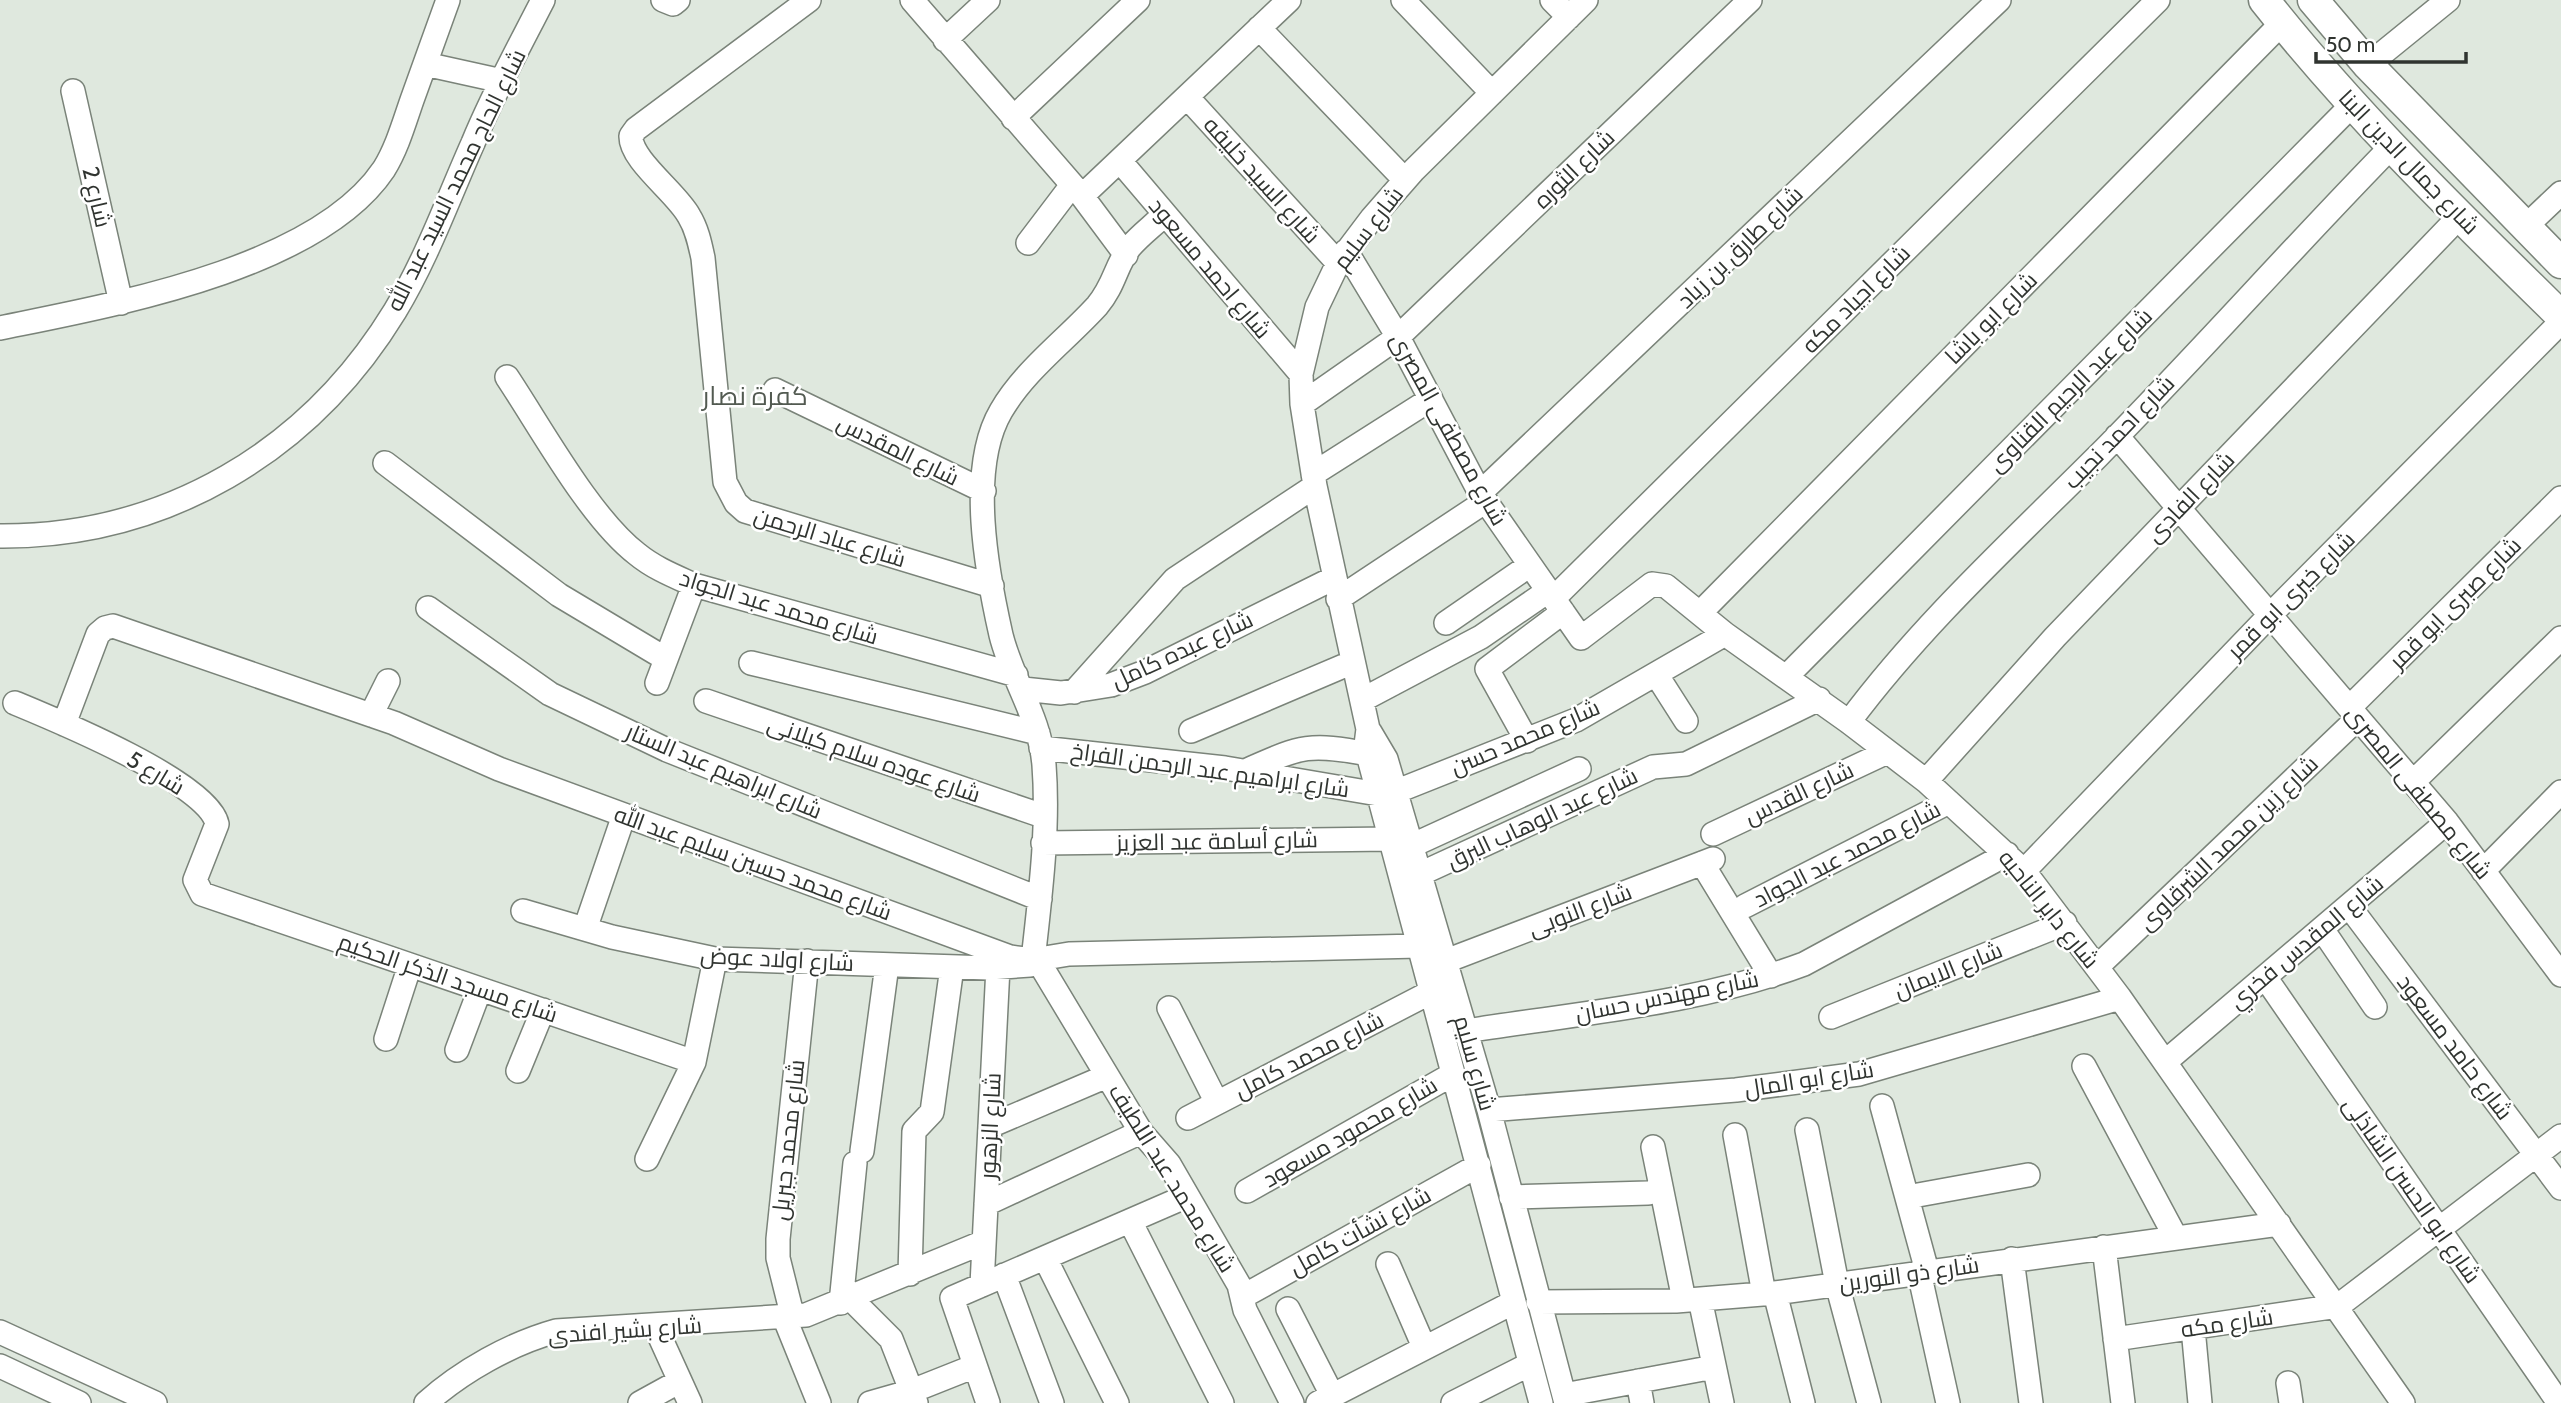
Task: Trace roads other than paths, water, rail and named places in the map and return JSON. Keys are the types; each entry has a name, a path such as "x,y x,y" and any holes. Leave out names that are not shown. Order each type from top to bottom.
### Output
{"main road":[{"name":"شارع جمال الدين البنا","path":"2264,0 2352,105 2561,316"},
{"name":"شارع جمال الدين البنا","path":"2313,0 2368,65 2561,263"}],"street":[{"path":"0,328 121,303 248,261 284,246 339,215 356,201 385,167 395,148 448,0"},
{"name":"شارع الحاج محمد السيد عبد الله","path":"0,536 39,536 85,531 162,509 235,471 297,426 334,391 366,353 395,311 419,267 502,81 543,0"},
{"path":"663,0 673,4 678,0"},
{"name":"شارع عباد الرحمن","path":"809,0 636,129 631,136 635,152 677,198 698,237 703,258 725,482 736,503 745,511 992,586"},
{"path":"912,0 1077,191 1126,255"},
{"path":"945,40 988,0"},
{"path":"1013,118 1138,0"},
{"path":"1028,243 1077,191 1120,161 1289,0"},
{"path":"1403,0 1492,93"},
{"path":"1552,0 1569,17"},
{"name":"شارع سليم","path":"1387,793 1368,754 1368,729 1336,589 1302,404 1301,374 1317,307 1342,257 1405,180 1586,0"},
{"name":"شارع الثوره","path":"1302,404 1398,337 1750,0"},
{"name":"شارع طارق بن زياد","path":"1336,589 1483,497 1999,0"},
{"name":"شارع اجياد مكه","path":"1555,600 2158,0"},
{"path":"2368,65 2448,0"},
{"name":"شارع ابو باشا","path":"1700,613 2282,23"},
{"path":"1259,28 1405,180"},
{"path":"425,64 502,81"},
{"name":"شارع 2","path":"73,90 121,303"},
{"name":"شارع السيد خليفه","path":"1187,97 1342,257"},
{"name":"شارع عبد الرحيم القناوى","path":"1787,676 2352,105"},
{"name":"شارع احمد نجيب","path":"1849,722 1890,667 1979,572 2117,436 2393,145"},
{"name":"شارع احمد مسعود","path":"1120,161 1301,374"},
{"path":"2525,227 2561,193"},
{"path":"1035,960 1043,843 1044,765 1020,682 1004,648 985,549 984,491 988,451 1000,413 1034,368 1109,291 1126,255 1165,214"},
{"name":"شارع الفادى","path":"1926,781 2055,637 2459,216"},
{"name":"شارع مصطفى المصرى","path":"1342,257 1398,337 1483,497 1581,638"},
{"name":"شارع خيرى ابو قمر","path":"2024,871 2272,613 2561,322"},
{"name":"شارع محمد عبد الجواد","path":"507,377 613,532 646,560 694,585 1020,682"},
{"name":"شارع المقدس","path":"775,390 984,491"},
{"path":"1074,692 1175,579 1431,399"},
{"name":"شارع مصطفى المصرى","path":"2117,436 2272,613 2447,822 2558,965"},
{"path":"385,463 559,595 666,659"},
{"name":"شارع صبرى ابو قمر","path":"2354,713 2561,498"},
{"path":"1446,623 1531,565"},
{"name":"شارع داير الناحيه","path":"1581,638 1658,583 1725,634 1819,699 1885,753 1926,781 2007,854 2065,923 2120,998 2338,1306 2402,1403"},
{"path":"657,683 694,585"},
{"name":"شارع عبده كامل","path":"1020,682 1074,692 1111,685 1336,589"},
{"path":"1527,741 1487,669 1555,600"},
{"path":"1362,700 1555,600"},
{"name":"شارع ابراهيم عبد الستار","path":"428,608 530,683 561,700 667,750 1040,899"},
{"name":"شارع محمد حسين سليم عبد الله","path":"64,724 98,634 104,628 113,626 371,715 499,769 1010,957 1035,960 1069,954 1419,946"},
{"name":"شارع محمد حسن","path":"1387,793 1576,720 1725,634"},
{"path":"2413,782 2561,638"},
{"path":"1191,731 1353,662"},
{"path":"751,663 1039,741"},
{"path":"1656,674 1686,721"},
{"path":"371,715 388,681"},
{"name":"شارع عبد الوهاب البرق","path":"1420,874 1653,767 1686,764 1819,699"},
{"name":"شارع عوده سلام كيلانى","path":"706,701 1043,816"},
{"name":"شارع 5","path":"15,704 64,724 160,772 210,807 216,824 195,880 202,894"},
{"name":"شارع زين محمد الشرقاوى","path":"2097,967 2354,713"},
{"name":"شارع سليم","path":"1368,729 1379,743 1387,793 1401,842 1419,946 1479,1165 1538,1402"},
{"name":"شارع ابراهيم عبد الرحمن الفراخ","path":"1039,741 1387,793"},
{"path":"1245,771 1307,747 1320,746 1368,754"},
{"name":"شارع القدس","path":"1713,834 1885,753"},
{"path":"1401,842 1579,769"},
{"path":"2483,871 2561,792"},
{"name":"شارع محمد عبد الجواد","path":"1745,906 1949,802"},
{"path":"585,929 624,815"},
{"name":"شارع المقدس فخري","path":"2165,1062 2447,822"},
{"name":"شارع سليم","path":"1401,842 1420,874 1446,961 1489,1110 1565,1399"},
{"name":"شارع أسامة عبد العزيز","path":"1043,843 1401,842"},
{"name":"شارع مهندس حسان","path":"1466,1031 1718,990 1771,976 1804,964 2007,854"},
{"name":"شارع النوبى","path":"1446,961 1708,861 1771,976"},
{"name":"شارع مسجد الذكر الحكيم","path":"202,894 694,1062"},
{"name":"شارع حامد مسعود","path":"2349,906 2561,1188"},
{"name":"شارع اولاد عوض","path":"523,911 585,929 715,959 952,967 1021,967 1030,965 1035,960"},
{"name":"شارع الايمان","path":"1831,1017 2065,923"},
{"path":"2322,929 2375,1007"},
{"path":"647,1159 694,1062 715,959"},
{"name":"شارع محمد عبد اللطيف","path":"1035,960 1141,1132 1169,1164 1239,1285 1245,1310 1292,1403"},
{"name":"شارع محمد جبريل","path":"807,961 778,1258 789,1318 818,1403"},
{"path":"386,1039 410,965"},
{"path":"887,965 859,1157 846,1301 891,1339 914,1397"},
{"path":"910,1274 914,1131 932,1112 952,967"},
{"name":"شارع الزهور","path":"982,1285 998,967"},
{"name":"شارع ابو الحسن الشاذلى","path":"2265,977 2559,1403"},
{"path":"457,1050 480,989"},
{"name":"شارع محمد كامل","path":"1188,1118 1431,992"},
{"name":"شارع ابو المال","path":"1489,1110 1736,1090 1860,1074 2120,998"},
{"path":"1169,1008 1217,1103"},
{"path":"518,1071 543,1010"},
{"path":"2084,1066 2176,1238"},
{"name":"شارع محمود مسعود","path":"1247,1191 1453,1074"},
{"path":"990,1126 1107,1076"},
{"path":"1882,1106 1907,1197 1948,1403"},
{"path":"1807,1130 1837,1284 1869,1403"},
{"path":"986,1204 1141,1132"},
{"path":"1735,1135 1769,1294 1803,1403"},
{"path":"2338,1306 2561,1136"},
{"path":"1653,1147 1692,1300 1714,1367 1722,1403"},
{"name":"شارع نشأت كامل","path":"1242,1297 1479,1165"},
{"path":"1907,1197 2028,1175"},
{"path":"1511,1197 1648,1193"},
{"path":"988,1403 952,1298 1187,1196"},
{"path":"1130,1221 1222,1403"},
{"name":"شارع ذو النورين","path":"1538,1302 1692,1300 1769,1294 2279,1224"},
{"name":"شارع بشير افندى","path":"426,1403 480,1365 531,1338 556,1331 789,1318 846,1301 984,1242"},
{"path":"2104,1247 2123,1403"},
{"path":"1045,1258 1117,1403"},
{"path":"2012,1259 2031,1403"},
{"path":"1388,1264 1424,1347"},
{"path":"1004,1275 1052,1403"},
{"path":"1288,1309 1325,1399 1514,1302"},
{"name":"شارع مكه","path":"2115,1339 2338,1306"},
{"path":"655,1326 690,1403"},
{"path":"2193,1328 2200,1403"},
{"path":"0,1332 155,1403"},
{"path":"1453,1403 1530,1364"},
{"path":"0,1366 71,1402 83,1370"},
{"path":"870,1403 914,1397 975,1366"},
{"path":"1565,1399 1640,1392 1714,1367"},
{"path":"640,1403 680,1381"}],"district":[{"name":"كفرة نصار","path":"755,396"}]}
